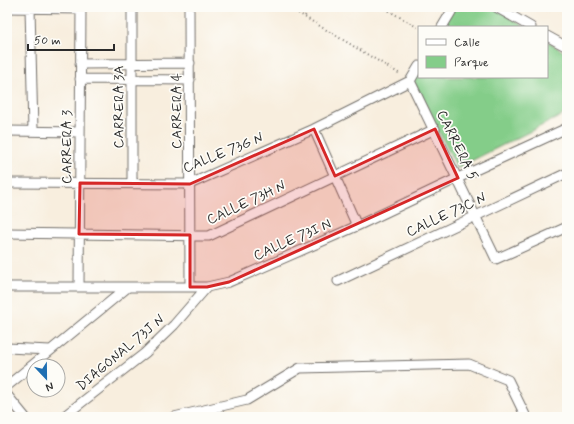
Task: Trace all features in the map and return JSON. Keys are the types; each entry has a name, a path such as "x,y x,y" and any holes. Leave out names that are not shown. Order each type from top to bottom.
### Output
{"street":[{"name":"CARRERA 3A","path":"132,7 132,183"},
{"name":"CARRERA 4","path":"189,7 190,287"},
{"path":"443,26 454,7"},
{"path":"496,7 530,26"},
{"path":"7,8 81,8"},
{"path":"30,8 33,131"},
{"name":"CARRERA 3","path":"79,287 81,8"},
{"path":"548,37 567,47"},
{"path":"80,64 190,63"},
{"path":"410,80 418,68"},
{"path":"80,79 190,80"},
{"name":"CALLE 73G N","path":"7,182 190,184 314,129 410,80"},
{"name":"CARRERA 5","path":"410,80 435,129 496,259 567,227"},
{"name":"CALLE 73I N","path":"7,286 207,287 229,282 357,226 567,128"},
{"path":"314,129 357,226"},
{"name":"CALLE 73H N","path":"7,233 209,236 435,129"},
{"path":"7,131 80,132"},
{"name":"CALLE 73C N","path":"338,281 567,173"},
{"path":"7,386 128,287"},
{"name":"DIAGONAL 73J N","path":"63,417 145,353 174,325 207,287"},
{"path":"7,348 50,350"},
{"path":"174,417 247,400 300,368 469,364 508,380 526,417"},
{"path":"7,395 25,417"}],"path":[{"path":"288,7 410,80"},
{"path":"305,17 311,7"},
{"path":"382,7 418,27"}],"highlighted area":[{"path":"314,129 335,176 435,129 458,178 229,282 207,287 190,287 190,235 79,234 80,183 190,184"}],"green space":[{"path":"454,7 493,7 523,26 443,26"},
{"path":"548,42 567,54 567,113 457,168 412,78 418,68 418,78 548,78"}]}
